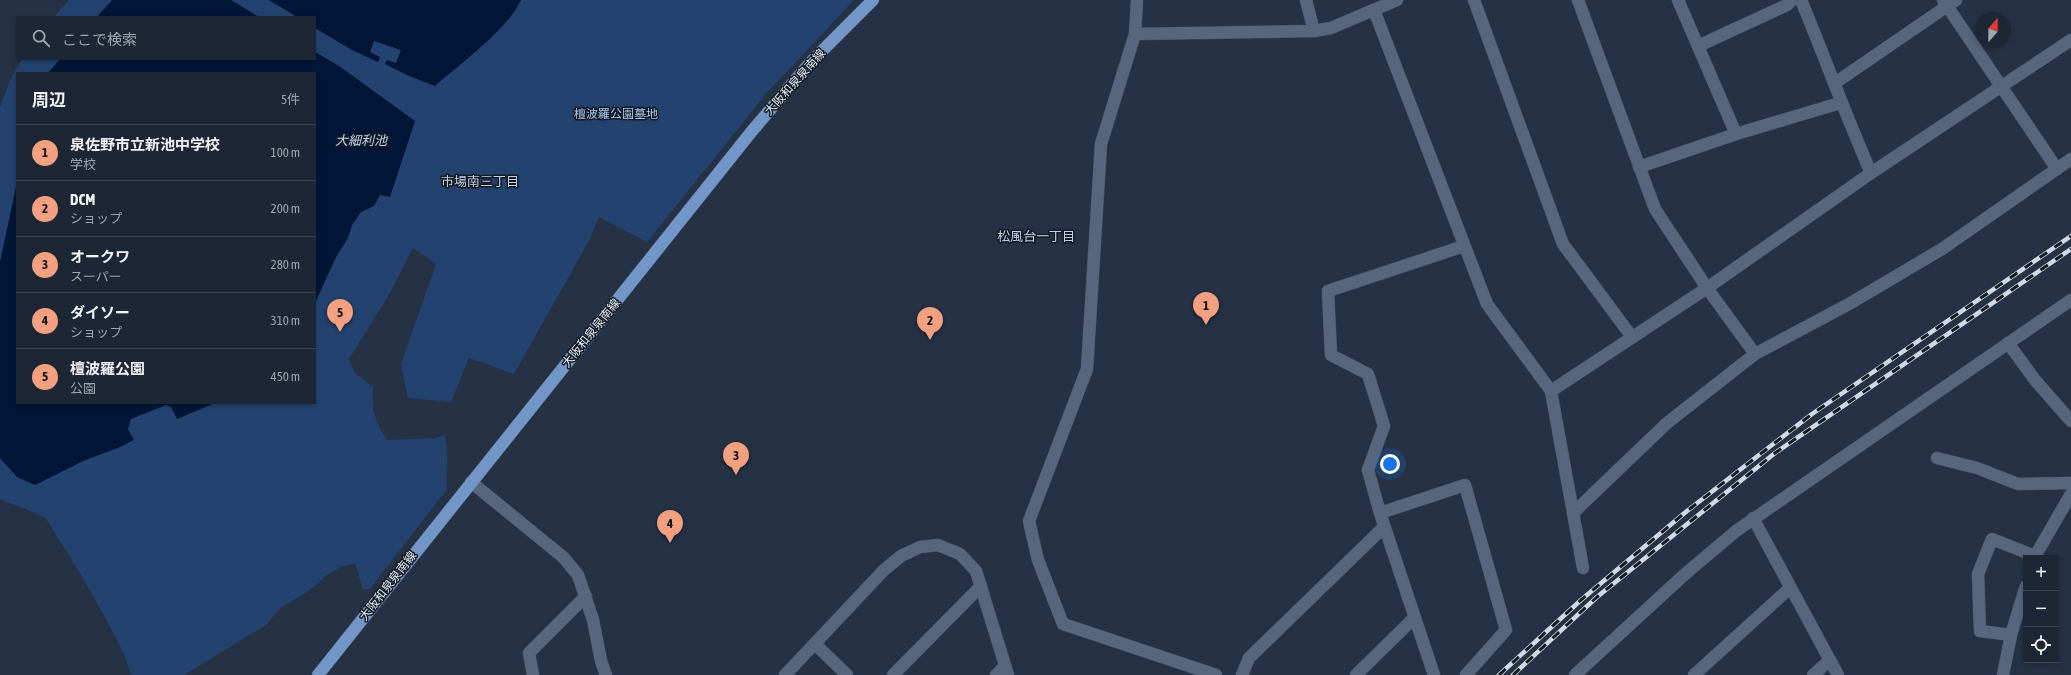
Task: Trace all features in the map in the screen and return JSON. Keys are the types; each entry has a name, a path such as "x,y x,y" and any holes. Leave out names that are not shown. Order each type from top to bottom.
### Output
{"main road":[{"name":"大阪和泉泉南線","path":"318,675 752,131 810,63 873,0"}],"street":[{"path":"1137,0 1135,34 1101,144 1087,369 1029,521 1038,560 1063,624 1216,675"},
{"path":"1306,0 1314,31"},
{"path":"1135,34 1314,31 1331,28 1397,0"},
{"path":"1474,0 1563,244 1632,337"},
{"path":"1578,0 1655,209 1707,288 1755,354"},
{"path":"1678,0 1736,134"},
{"path":"1698,46 1787,5 1792,0"},
{"path":"1801,0 1835,83 1840,103 1871,173"},
{"path":"1835,83 1949,2 2002,86 2057,168"},
{"path":"1374,10 1487,304 1551,391 1583,568"},
{"path":"1551,391 1707,288 1871,173 2071,40"},
{"path":"1639,167 1736,134 1840,103"},
{"path":"1573,513 1667,423 1755,354 1849,304 1942,249 2071,159"},
{"path":"1434,675 1384,527 1368,470 1384,426 1368,374 1331,355 1328,291 1464,246"},
{"path":"1575,675 1684,575 1753,518 2071,300"},
{"path":"2008,343 2035,380 2071,421"},
{"path":"1937,458 1977,468 2018,484 2071,483"},
{"path":"471,482 563,556 578,575 594,620 601,661 606,675"},
{"path":"1380,513 1465,485 1506,630 1466,675"},
{"path":"2036,555 2071,494"},
{"path":"1753,518 1838,675"},
{"path":"1242,675 1249,658 1384,527"},
{"path":"2011,635 1980,631 1978,574 1992,539 2030,555"},
{"path":"785,675 884,570 901,556 920,547 938,545 960,554 976,571 1006,671 996,675"},
{"path":"893,675 981,586"},
{"path":"1694,675 1790,588"},
{"path":"2004,675 2011,635 2024,591"},
{"path":"533,675 529,653 586,596"},
{"path":"1356,675 1414,618"},
{"path":"815,644 848,675"},
{"path":"1813,675 1830,660"}],"green space":[{"name":"檀波羅公園墓地","path":"69,0 854,0 766,94 647,242 599,217 590,239 514,374 469,358 451,402 408,398 401,364 436,264 413,248 390,293 349,359 355,373 373,387 373,409 379,428 387,440 436,438 445,435 447,455 447,489 370,589 363,589 355,563 340,567 327,575 310,590 280,608 266,625 184,675 131,675 124,654 114,634 83,578 45,517 0,499 0,107 11,78 21,60 316,60 316,16 55,16"}],"water":[{"path":"112,0 231,0 257,16 98,16"},
{"path":"269,0 521,0 515,11 495,34 435,86 409,76 385,64 387,60 396,63 401,50 374,41 370,52 380,57 378,62 352,50 316,29 316,16 295,16"},
{"name":"大細利池","path":"316,53 339,66 415,121 390,197 380,195 374,206 361,212 352,225 348,238 336,257 316,301 316,72 49,72 59,60 316,60"},
{"path":"16,187 16,404 213,404 177,419 171,407 166,405 131,419 128,429 134,440 120,447 83,461 35,485 17,477 0,458 0,262"}],"railway":[{"path":"1499,675 1581,600 1687,511 1812,414 2071,236"},
{"path":"1513,675 1597,597 1775,453 2071,249"}],"place":[{"name":"泉佐野市立新池中学校","path":"1206,325"},
{"name":"檀波羅公園","path":"340,332"},
{"name":"DCM","path":"930,340"},
{"name":"オークワ","path":"736,475"},
{"name":"ダイソー","path":"670,543"}],"district":[{"name":"市場南三丁目","path":"480,181"},
{"name":"松風台一丁目","path":"1036,236"}]}
